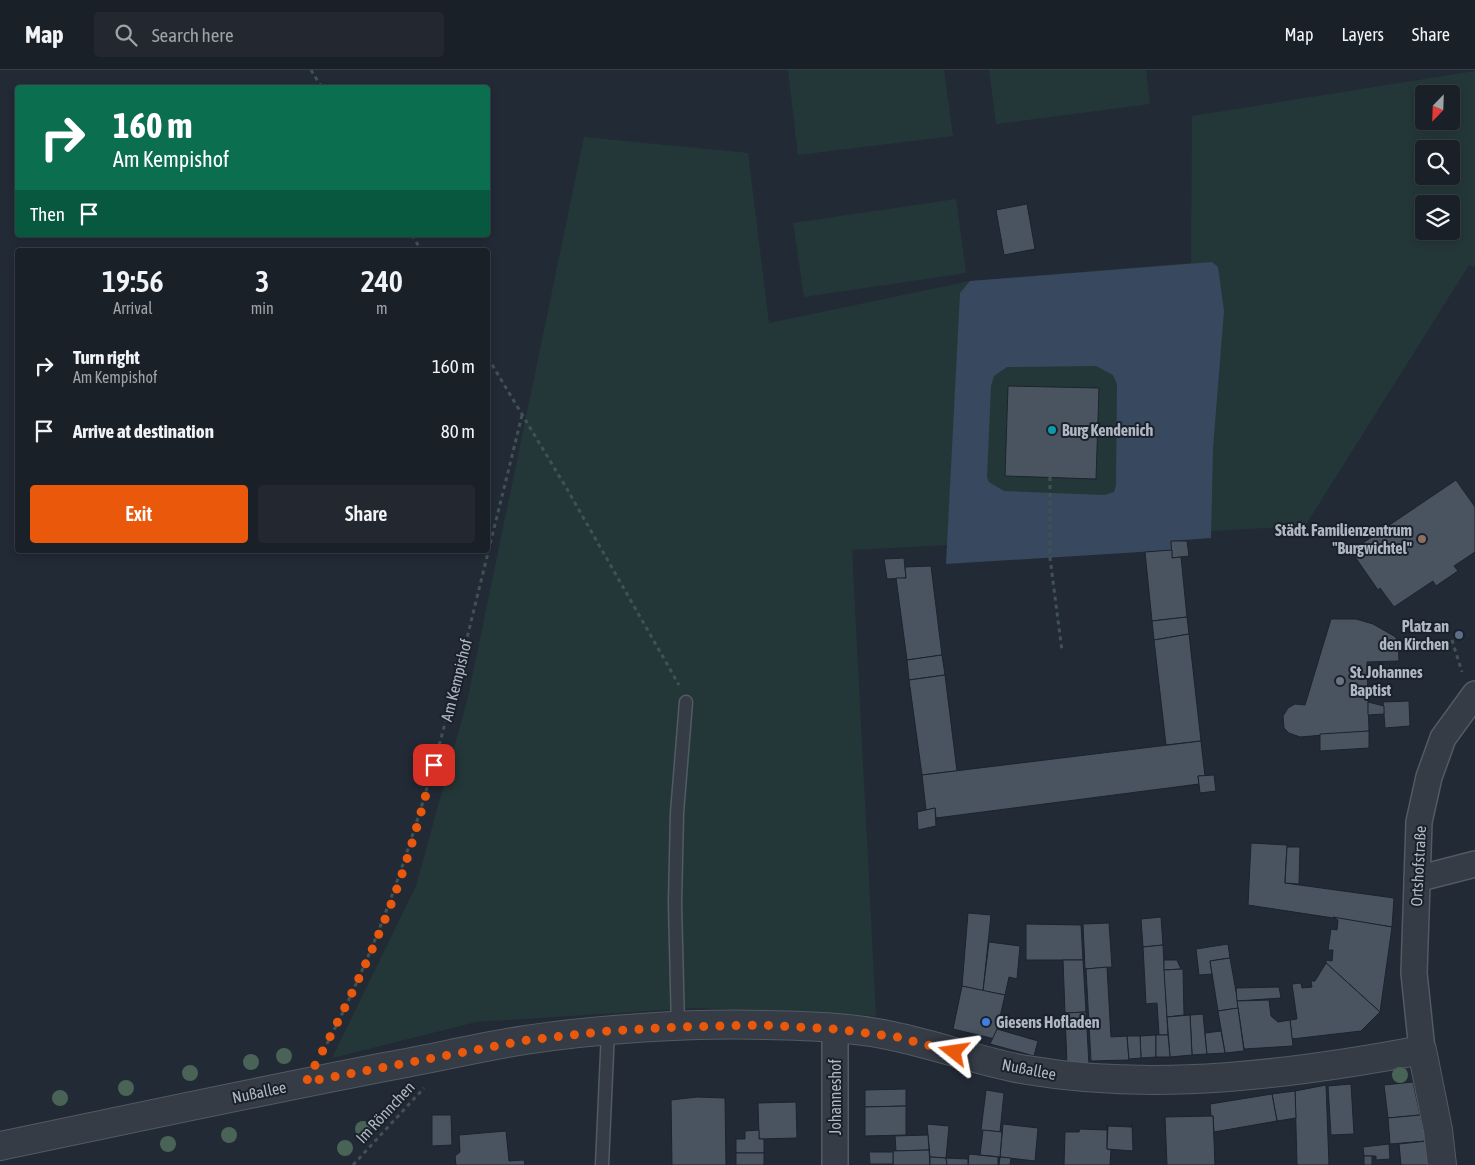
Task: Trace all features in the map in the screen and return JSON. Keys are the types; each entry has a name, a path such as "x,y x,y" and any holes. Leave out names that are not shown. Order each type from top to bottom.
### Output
{"street":[{"name":"Ortshofstraße","path":"1422,1050 1414,973 1419,822 1429,777 1443,738 1475,694"},
{"path":"1417,879 1475,864"},
{"name":"Nußallee","path":"0,1146 306,1082 528,1040 608,1031 761,1025 835,1029 897,1037 1024,1070 1091,1078 1178,1079 1272,1075 1349,1064 1422,1050"},
{"name":"Johanneshof","path":"835,1029 835,1165"},
{"path":"1422,1050 1438,1130 1442,1165"}],"lane":[{"path":"678,1027 675,903 677,813 686,702"},
{"path":"602,1165 608,1031"}],"path":[{"path":"311,70 320,85"},
{"path":"413,237 420,248"},
{"path":"490,361 675,675 686,702"},
{"name":"Am Kempishof","path":"490,543 522,414"},
{"path":"1050,477 1050,558 1062,650"},
{"name":"Am Kempishof","path":"306,1082 342,1015 390,906 419,818 448,712 487,553"},
{"name":"Im Rönnchen","path":"353,1165 456,1054"}],"shaded area":[{"path":"788,70 944,70 953,136 798,155"},
{"path":"989,70 1146,70 1150,104 996,124"},
{"path":"1475,71 1475,267 1469,265 1305,526 852,550 876,1016 694,1008 476,1022 332,1058 416,886 468,697 584,137 748,153 769,323 970,281 1191,263 1192,116"},
{"path":"956,199 966,273 804,297 793,223"}],"water":[{"path":"1212,262 1218,267 1224,311 1213,448 1211,538 1171,541 1172,550 946,564 960,293 970,281","holes":["1096,366 1113,375 1117,384 1116,485 1114,492 1104,495 1004,491 989,482 987,477 991,386 994,376 1007,367"]}],"building":[{"path":"1027,204 1035,249 1004,255 996,210"},
{"name":"Burg Kendenich","path":"1008,386 1099,388 1096,479 1005,476"},
{"name":"Städt. Familienzentrum \"Burgwichtel\"","path":"1456,480 1475,507 1475,552 1454,566 1458,571 1436,586 1433,581 1394,607 1380,588 1378,590 1351,551"},
{"path":"1171,541 1187,541 1189,556 1172,558"},
{"path":"1172,550 1172,558 1181,557 1187,617 1152,621 1145,552"},
{"path":"904,558 906,578 887,579 884,559"},
{"path":"931,566 942,655 907,660 896,578 906,578 905,567"},
{"path":"1187,617 1189,634 1154,640 1152,621"},
{"name":"St. Johannes Baptist","path":"1331,619 1356,619 1373,624 1394,636 1398,640 1399,661 1367,662 1369,731 1300,737 1289,733 1284,728 1283,716 1288,708 1295,704 1305,705"},
{"path":"1189,634 1201,741 1166,745 1154,640"},
{"path":"942,655 945,675 909,680 907,660"},
{"path":"945,675 957,771 922,775 909,680"},
{"path":"1409,701 1410,726 1385,728 1383,702"},
{"path":"1368,702 1384,706 1384,714 1368,715"},
{"path":"1369,731 1369,748 1320,751 1320,734"},
{"path":"1201,741 1205,776 1198,776 1199,784 936,818 935,808 926,810 922,775"},
{"path":"1214,775 1216,791 1200,793 1198,776"},
{"path":"935,808 936,826 918,830 917,812"},
{"path":"1251,843 1287,845 1285,883 1394,898 1392,927 1248,905"},
{"path":"1287,847 1300,847 1299,884 1285,883"},
{"path":"968,913 991,915 983,991 962,986"},
{"path":"1161,917 1163,945 1143,947 1141,919"},
{"path":"1333,917 1392,927 1380,1012 1326,963 1326,960 1332,961 1333,950 1328,950 1331,929 1337,930 1338,920"},
{"path":"1109,923 1112,967 1085,969 1083,924"},
{"path":"1026,924 1081,925 1083,960 1026,960"},
{"path":"989,942 1020,946 1017,979 1009,977 1005,995 983,991"},
{"path":"1228,944 1230,958 1210,961 1212,974 1199,975 1196,949"},
{"path":"1163,945 1168,1035 1159,1035 1157,1003 1146,1004 1143,947"},
{"path":"1230,958 1239,1008 1218,1011 1210,961"},
{"path":"1063,960 1083,960 1086,1012 1065,1013"},
{"path":"1164,960 1177,960 1181,969 1164,970"},
{"path":"1326,963 1380,1012 1361,1031 1292,1039 1290,1020 1297,1019 1292,984 1301,983 1302,988 1312,987 1311,981 1315,981"},
{"path":"1107,967 1111,1037 1127,1036 1129,1060 1091,1061 1086,969"},
{"path":"1183,969 1184,1015 1167,1017 1164,970"},
{"path":"962,986 1005,995 995,1039 953,1029"},
{"path":"1279,987 1281,998 1237,1001 1236,988"},
{"path":"1269,1000 1271,1016 1278,1022 1290,1020 1293,1046 1244,1049 1237,1001"},
{"path":"1238,1008 1244,1051 1225,1053 1218,1011"},
{"path":"1086,1012 1089,1065 1067,1065 1065,1013"},
{"path":"1203,1014 1207,1054 1192,1055 1190,1015"},
{"path":"1190,1015 1192,1055 1170,1057 1167,1017"},
{"path":"997,1029 1038,1041 1034,1056 990,1044"},
{"path":"1221,1031 1225,1053 1207,1054 1205,1033"},
{"path":"1156,1035 1156,1057 1141,1058 1140,1036"},
{"path":"1156,1035 1168,1035 1170,1057 1156,1057"},
{"path":"1127,1036 1140,1036 1141,1058 1129,1059"},
{"path":"1413,1082 1420,1115 1388,1118 1384,1085"},
{"path":"1351,1084 1354,1134 1331,1135 1328,1086"},
{"path":"1326,1085 1329,1165 1297,1165 1295,1091"},
{"path":"906,1089 906,1106 865,1107 865,1090"},
{"path":"986,1090 1004,1093 1000,1132 981,1130"},
{"path":"1295,1091 1296,1118 1277,1121 1272,1094"},
{"path":"1272,1094 1277,1121 1214,1132 1210,1104"},
{"path":"697,1097 725,1098 726,1165 672,1165 671,1100"},
{"path":"796,1102 797,1138 759,1139 758,1103"},
{"path":"906,1106 906,1135 865,1136 865,1107"},
{"path":"432,1115 451,1115 452,1145 432,1146"},
{"path":"1420,1115 1426,1141 1390,1144 1388,1118"},
{"path":"1213,1116 1215,1165 1167,1165 1165,1117"},
{"path":"927,1124 949,1126 946,1158 930,1157"},
{"path":"1003,1124 1038,1128 1035,1161 1000,1157"},
{"path":"1132,1124 1133,1151 1107,1149 1108,1126 1132,1127"},
{"path":"1080,1129 1107,1130 1107,1149 1111,1150 1110,1165 1064,1165 1065,1132 1079,1132"},
{"path":"759,1130 759,1139 764,1139 764,1153 736,1153 736,1139 745,1139 745,1131"},
{"path":"983,1130 1002,1132 1000,1157 980,1155"},
{"path":"506,1131 509,1161 524,1160 525,1165 456,1165 455,1156 460,1152 459,1135"},
{"path":"928,1135 929,1150 896,1151 895,1136"},
{"path":"1427,1141 1429,1165 1401,1165 1399,1144"},
{"path":"1389,1144 1390,1159 1376,1160 1376,1156 1364,1156 1363,1147"},
{"path":"929,1150 930,1165 893,1165 893,1151"},
{"path":"869,1152 893,1152 893,1164 870,1164"},
{"path":"736,1153 764,1153 764,1165 736,1165"},
{"path":"969,1154 998,1157 998,1165 968,1165"},
{"path":"1364,1156 1372,1156 1372,1165 1364,1165"},
{"path":"930,1157 946,1158 947,1165 930,1165"},
{"path":"1000,1157 1011,1158 1010,1165 999,1165"},
{"path":"946,1158 968,1159 968,1165 947,1165"}],"place":[{"name":"Burg Kendenich","path":"1052,430"},
{"name":"Städt. Familienzentrum \"Burgwichtel\"","path":"1422,539"},
{"name":"Platz an den Kirchen","path":"1459,635"},
{"name":"St. Johannes Baptist","path":"1340,681"},
{"name":"Giesens Hofladen","path":"986,1022"}],"route":[{"path":"434,765 390,906 342,1015 306,1082 528,1040 608,1031 678,1027 761,1025 835,1029 897,1037 954,1052"}]}
